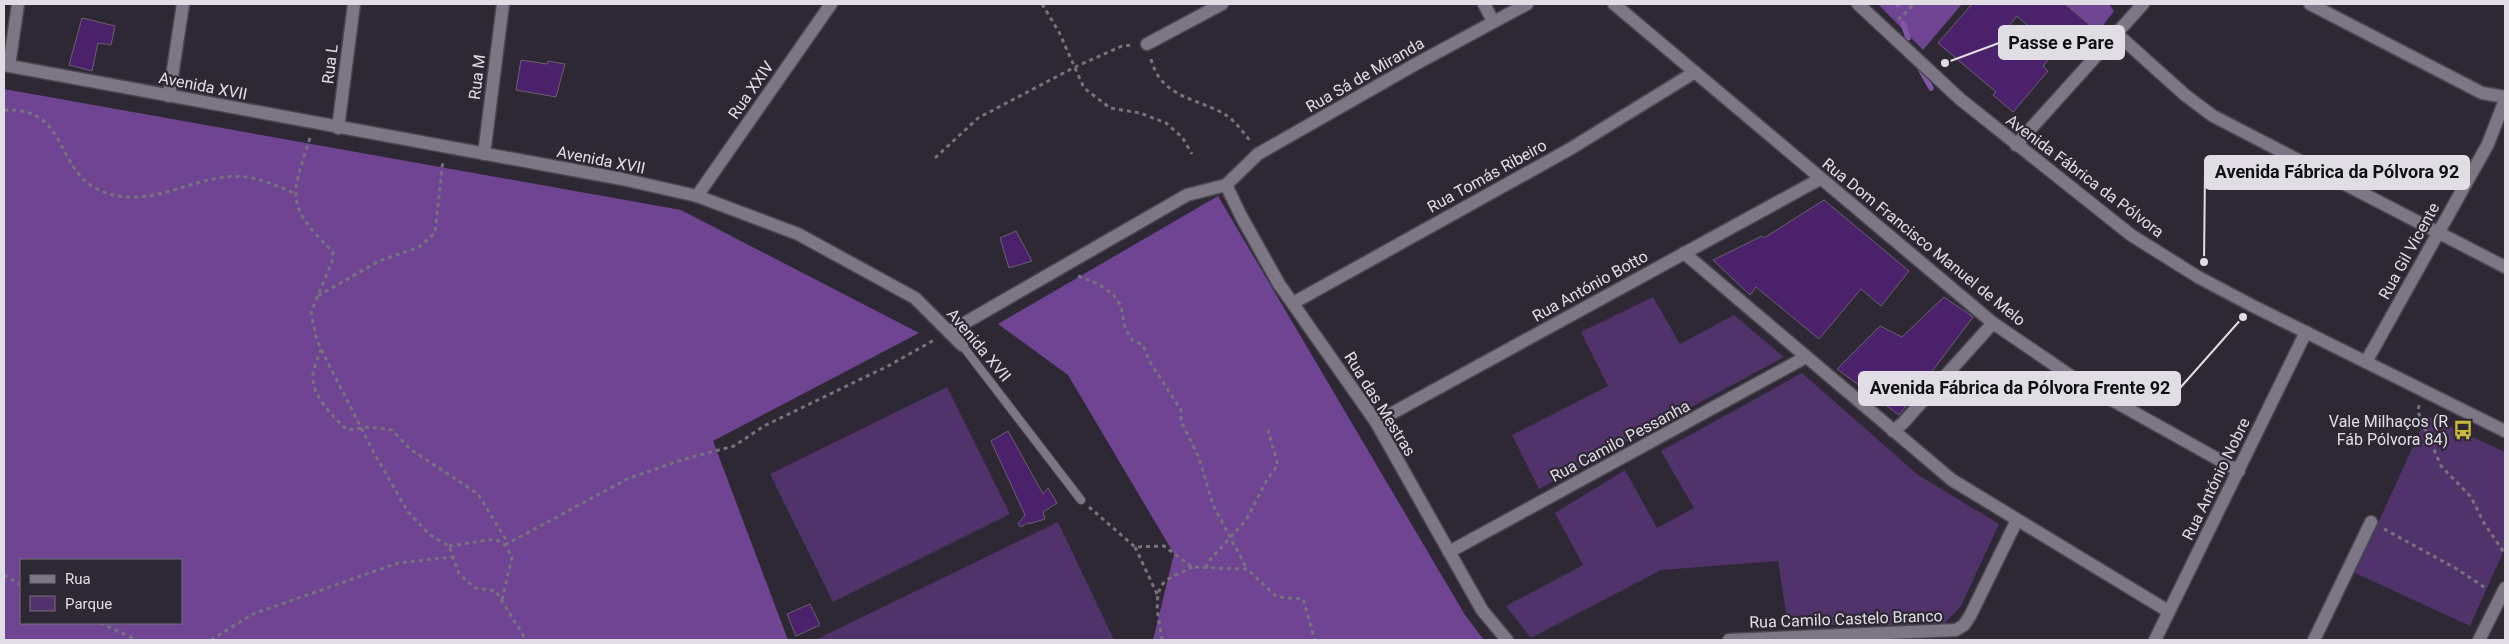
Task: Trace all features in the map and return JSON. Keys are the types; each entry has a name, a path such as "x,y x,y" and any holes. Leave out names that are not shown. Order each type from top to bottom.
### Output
{"street":[{"path":"6,65 18,4"},
{"path":"169,96 183,4"},
{"name":"Rua L","path":"338,128 354,4"},
{"name":"Rua M","path":"484,154 503,4"},
{"name":"Rua XXIV","path":"697,196 831,4"},
{"path":"1148,44 1222,4"},
{"path":"1484,4 1494,21"},
{"name":"Rua Sá de Miranda","path":"1226,184 1258,154 1527,4"},
{"name":"Rua Dom Francisco Manuel de Melo","path":"1614,4 1993,323 2078,381 2239,471"},
{"name":"Avenida Fábrica da Pólvora","path":"1858,4 1960,99 2131,235 2198,277 2421,390 2505,430"},
{"path":"2016,145 2143,4"},
{"path":"2310,4 2482,93 2505,98"},
{"path":"2116,33 2212,116 2505,267"},
{"name":"Avenida XVII","path":"6,65 484,154 697,196 798,234 915,298 962,345"},
{"name":"Rua Tomás Ribeiro","path":"1293,303 1570,150 1695,72"},
{"name":"Rua Gil Vicente","path":"2366,362 2488,144 2505,98"},
{"name":"Rua António Botto","path":"1376,422 1820,179"},
{"path":"950,332 1187,195 1226,184"},
{"name":"Rua das Mestras","path":"1226,184 1240,216 1293,303 1376,422 1482,610 1508,640"},
{"path":"1684,253 1952,480 2168,612"},
{"path":"1893,431 1903,423 1993,323"},
{"name":"Rua António Nobre","path":"2155,640 2306,332"},
{"name":"Rua Camilo Pessanha","path":"1449,552 1806,357"},
{"name":"Rua Camilo Castelo Branco","path":"1730,640 1956,630 1964,625 1970,616 2017,520"},
{"path":"2314,640 2371,522"},
{"path":"2479,640 2503,596"}],"lane":[{"name":"Avenida XVII","path":"962,345 1081,500"}],"path":[{"path":"1042,4 1059,32 1084,88 1110,108 1140,113 1166,123 1182,137 1192,154"},
{"path":"1888,32 1914,4"},
{"path":"935,158 978,118 1075,67 1122,46 1148,44 1153,66 1164,84 1183,98 1220,112 1237,124 1258,154"},
{"path":"4,110 14,109 42,118 59,139 76,173 97,189 121,198 155,197 225,177 262,178 297,195"},
{"path":"315,124 296,181 298,210 302,219 333,252 332,262 310,312 316,337 361,428 408,512 430,535 449,546 459,574 475,588 496,591 526,640"},
{"path":"317,296 380,261 419,246 435,233 445,147"},
{"path":"1059,270 1096,283 1113,294 1121,306 1125,328 1132,340 1143,345 1150,362 1181,410 1181,421 1199,458 1213,505 1246,569 1277,597 1303,599 1315,640"},
{"path":"507,544 627,478 681,460 734,446 764,426 888,366 950,332"},
{"path":"321,349 312,377 328,411 347,430 361,428 392,430 410,449 478,494 507,544 512,557 502,601"},
{"path":"2421,390 2418,412 2441,466 2471,497 2484,523 2505,554"},
{"path":"1206,568 1208,562 1230,540 1246,520 1268,478 1278,465 1268,430"},
{"path":"1081,500 1135,547 1158,597 1162,640"},
{"path":"2371,522 2503,596"},
{"path":"449,546 495,539 507,544"},
{"path":"1135,547 1164,546 1192,567"},
{"path":"211,640 253,614 341,582 398,563 454,558"},
{"path":"1158,597 1165,581 1192,567 1246,569"},
{"path":"4,575 20,584"},
{"path":"102,624 137,640"}],"green space":[{"path":"1653,297 1680,344 1734,315 1784,357 1539,489 1512,435 1608,386 1581,332"},
{"path":"1802,373 1918,475 1999,524 1961,606 1943,625 1788,625 1778,561 1661,570 1531,638 1506,606 1583,565 1555,513 1625,470 1657,528 1694,508 1661,451"},
{"path":"947,387 1010,514 833,602 770,474"},
{"path":"2427,416 2505,452 2505,548 2470,626 2355,573"},
{"path":"1058,522 1114,640 815,640"}],"shaded area":[{"path":"1878,4 1962,4 1923,50"},
{"path":"2065,4 2109,4 2114,11 2097,33"},
{"path":"4,89 681,210 919,333 713,441 788,640 4,640"},
{"path":"1218,196 1465,615 1484,640 1153,640 1174,554 1068,375 998,324"}],"building":[{"path":"1972,4 2065,4 2090,25 2069,49 2063,43 2043,66 2048,71 2013,112 1993,95 1996,92 1938,43","holes":["2017,16 2042,38 2023,60 1998,39"]},
{"path":"82,18 115,26 111,45 98,43 92,71 69,65"},
{"path":"521,60 547,64 548,61 565,64 556,97 516,90"},
{"path":"1824,200 1909,271 1881,306 1861,289 1819,339 1756,287 1750,295 1713,260 1762,236 1764,238"},
{"path":"1016,231 1032,261 1009,268 1000,238"},
{"path":"1944,297 1973,317 1899,415 1837,369 1880,326 1902,337"},
{"path":"1008,431 1043,494 1048,488 1057,503 1043,512 1045,519 1029,524 1029,522 1021,527 1018,524 1025,515 991,441"},
{"path":"810,604 820,625 796,636 787,614"}],"waterway":[{"path":"1903,23 1908,38"},
{"path":"1919,67 1931,88"}],"place":[{"name":"Passe e Pare","path":"1945,63"},
{"name":"Avenida Fábrica da Pólvora 92","path":"2204,262"},
{"name":"Avenida Fábrica da Pólvora Frente 92","path":"2243,317"},
{"name":"Vale Milhaços (R Fáb Pólvora 84)","path":"2463,430"}]}
